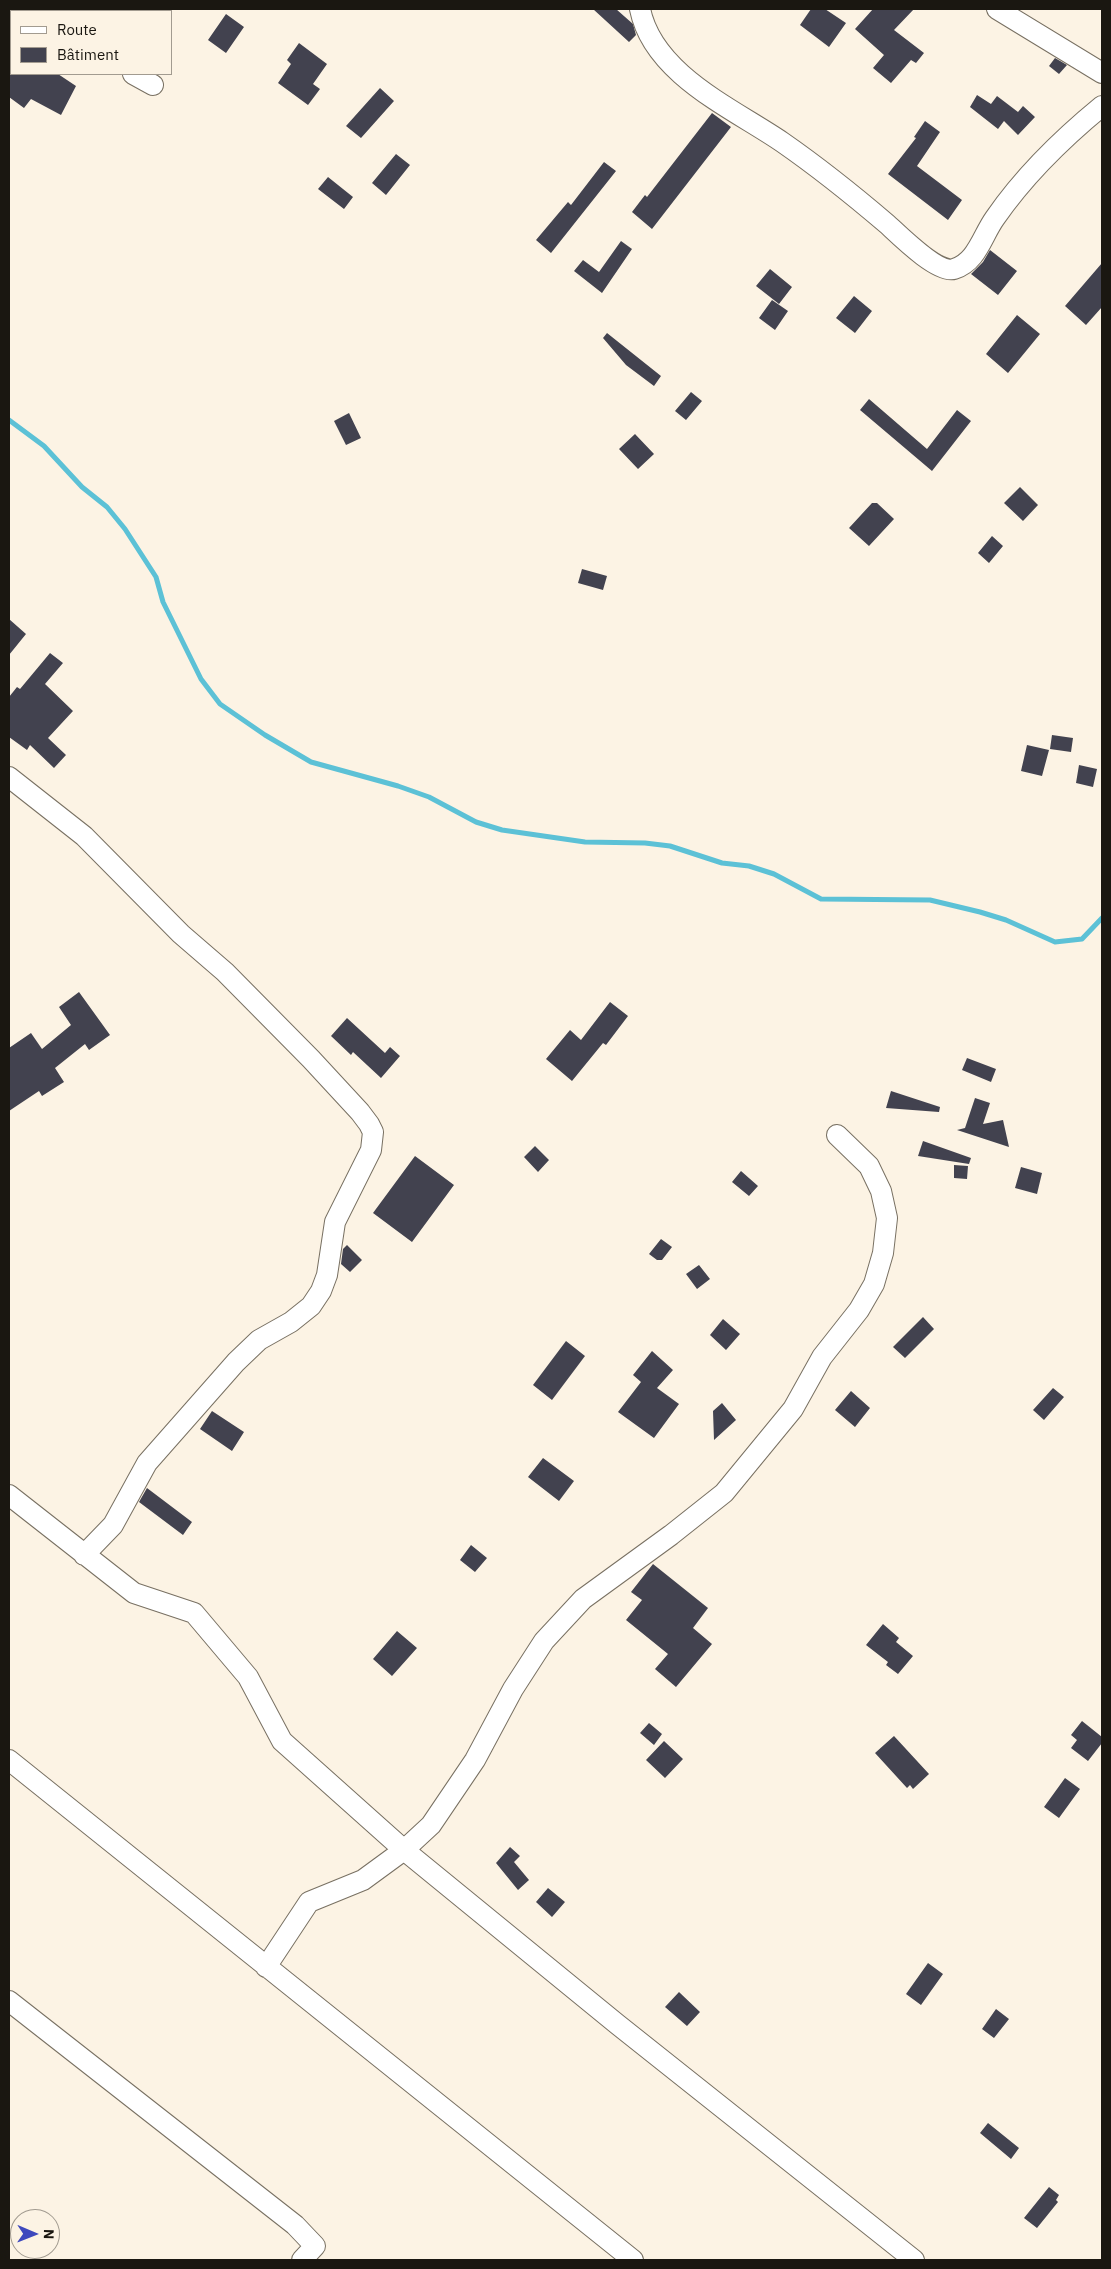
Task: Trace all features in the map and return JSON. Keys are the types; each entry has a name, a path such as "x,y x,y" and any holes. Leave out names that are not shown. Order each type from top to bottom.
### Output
{"street":[{"path":"640,9 643,24 657,47 679,73 730,110 782,142 863,204 927,258 941,267 951,270 963,266 972,258 995,218 1038,165 1080,124 1102,106"},
{"path":"997,9 1102,73"},
{"path":"135,75 153,85"},
{"path":"9,777 84,836 148,902 225,972 311,1059 360,1112 373,1132 371,1150 335,1222 327,1275 321,1291 311,1306 291,1322 259,1340 236,1362 147,1463 113,1525 84,1555"},
{"path":"266,1967 309,1902 363,1880 404,1850 431,1825 475,1760 513,1689 544,1641 583,1599 671,1535 724,1493 793,1409 822,1357 859,1310 874,1284 883,1253 887,1218 881,1191 869,1166 837,1135"},
{"path":"9,1495 134,1593 194,1613 248,1677 282,1741 404,1850 624,2030 914,2260"},
{"path":"9,1760 633,2260"},
{"path":"9,2000 295,2225 315,2246 302,2260"}],"building":[{"path":"593,9 616,9 633,24 636,35 629,42"},
{"path":"811,9 825,9 846,23 829,47 800,25"},
{"path":"873,9 914,9 894,30 924,53 916,63 911,60 891,83 873,68 884,55 855,29"},
{"path":"226,14 244,27 226,53 208,40"},
{"path":"299,43 327,64 313,84 320,89 308,105 278,83 291,64 287,60"},
{"path":"1055,58 1067,65 1059,74 1049,66"},
{"path":"9,74 60,75 76,86 61,115 31,99 24,108 9,97"},
{"path":"380,88 394,101 361,138 346,126"},
{"path":"977,95 991,104 997,96 1018,112 1023,106 1035,117 1018,135 1004,121 998,129 970,107"},
{"path":"712,113 731,127 652,229 632,212 645,195 647,197"},
{"path":"925,121 940,132 917,166 962,200 948,220 888,174 916,138 914,137"},
{"path":"396,154 410,165 386,195 372,183"},
{"path":"604,162 616,171 551,253 536,240 568,202 571,205"},
{"path":"328,177 353,197 344,209 318,189"},
{"path":"621,241 632,249 602,293 574,271 583,260 599,272"},
{"path":"990,250 1017,271 998,295 971,274 983,262"},
{"path":"1102,263 1102,307 1086,325 1065,306"},
{"path":"770,269 792,287 779,304 756,286"},
{"path":"854,296 872,311 855,333 836,318"},
{"path":"772,300 788,311 775,330 759,318"},
{"path":"1017,315 1040,334 1008,373 986,354"},
{"path":"607,333 661,376 654,386 626,365 603,338"},
{"path":"691,392 702,401 686,420 675,411"},
{"path":"869,399 927,449 957,410 971,421 932,471 860,410"},
{"path":"349,413 361,438 346,445 334,421"},
{"path":"635,434 654,454 638,469 619,449"},
{"path":"1020,487 1038,505 1023,521 1004,503"},
{"path":"872,503 877,503 894,519 869,546 849,528"},
{"path":"992,536 1003,546 989,563 978,553"},
{"path":"582,569 607,576 603,590 578,583"},
{"path":"9,619 26,634 9,655"},
{"path":"50,653 63,663 45,684 73,711 48,738 66,755 54,768 30,745 27,750 9,737 9,697 17,687 20,689"},
{"path":"1052,735 1073,738 1071,752 1050,749"},
{"path":"1027,745 1049,750 1042,776 1021,771"},
{"path":"1079,765 1097,769 1093,787 1076,783"},
{"path":"79,992 110,1035 89,1050 85,1044 55,1068 64,1082 42,1096 39,1091 9,1111 9,1048 31,1033 42,1049 71,1025 59,1007"},
{"path":"610,1002 628,1016 606,1045 603,1043 572,1081 546,1059 570,1030 581,1040"},
{"path":"347,1018 385,1053 390,1047 400,1056 381,1078 353,1052 351,1055 331,1036"},
{"path":"967,1058 996,1069 991,1082 962,1070"},
{"path":"891,1091 940,1107 939,1112 886,1108"},
{"path":"975,1098 990,1103 983,1124 1003,1120 1009,1147 957,1130 965,1128"},
{"path":"923,1141 971,1158 969,1164 918,1156"},
{"path":"535,1146 549,1160 538,1172 524,1157"},
{"path":"415,1156 454,1185 412,1242 373,1213"},
{"path":"954,1165 968,1166 967,1179 954,1178"},
{"path":"1021,1167 1042,1173 1037,1194 1015,1188"},
{"path":"741,1171 758,1186 749,1196 732,1182"},
{"path":"661,1239 672,1247 662,1260 657,1260 649,1254"},
{"path":"347,1245 362,1260 350,1272 341,1264 343,1249"},
{"path":"699,1265 710,1279 697,1289 686,1274"},
{"path":"923,1317 934,1329 905,1358 893,1347"},
{"path":"723,1319 740,1334 726,1350 710,1335"},
{"path":"566,1341 585,1356 552,1400 533,1385"},
{"path":"652,1351 673,1370 657,1388 679,1404 654,1438 618,1412 641,1382 633,1375"},
{"path":"1053,1388 1064,1397 1044,1420 1033,1410"},
{"path":"851,1391 870,1408 855,1427 835,1410"},
{"path":"722,1403 736,1420 714,1440 713,1411"},
{"path":"212,1411 244,1432 232,1451 200,1429"},
{"path":"543,1458 574,1481 559,1501 528,1477"},
{"path":"147,1488 192,1522 183,1535 139,1502"},
{"path":"471,1545 487,1558 475,1572 460,1560"},
{"path":"653,1564 708,1608 693,1628 712,1644 676,1687 655,1669 668,1654 626,1620 642,1600 631,1592"},
{"path":"883,1624 899,1638 896,1642 913,1656 898,1674 886,1665 888,1662 866,1645"},
{"path":"397,1631 417,1648 392,1676 373,1659"},
{"path":"1082,1721 1102,1737 1102,1743 1088,1761 1071,1748 1077,1740 1071,1735"},
{"path":"649,1723 662,1734 654,1745 640,1733"},
{"path":"894,1736 929,1774 913,1789 910,1785 907,1788 875,1753"},
{"path":"664,1741 683,1759 665,1778 646,1760"},
{"path":"1065,1778 1080,1789 1059,1818 1044,1807"},
{"path":"510,1847 520,1856 514,1862 529,1880 518,1890 496,1863"},
{"path":"548,1888 565,1902 552,1917 536,1902"},
{"path":"928,1963 943,1974 921,2005 906,1994"},
{"path":"679,1992 700,2012 687,2026 665,2007"},
{"path":"996,2009 1009,2019 994,2038 982,2029"},
{"path":"988,2123 1019,2148 1011,2159 980,2133"},
{"path":"1049,2187 1059,2195 1056,2200 1058,2202 1037,2228 1024,2218"}],"waterway":[{"path":"9,420 44,446 82,487 107,507 125,529 156,577 163,602 201,679 220,704 265,735 311,762 398,786 429,797 476,822 502,830 585,842 645,843 670,846 722,863 749,866 774,874 821,899 930,900 1006,920 1055,942 1082,939 1102,918"}]}
